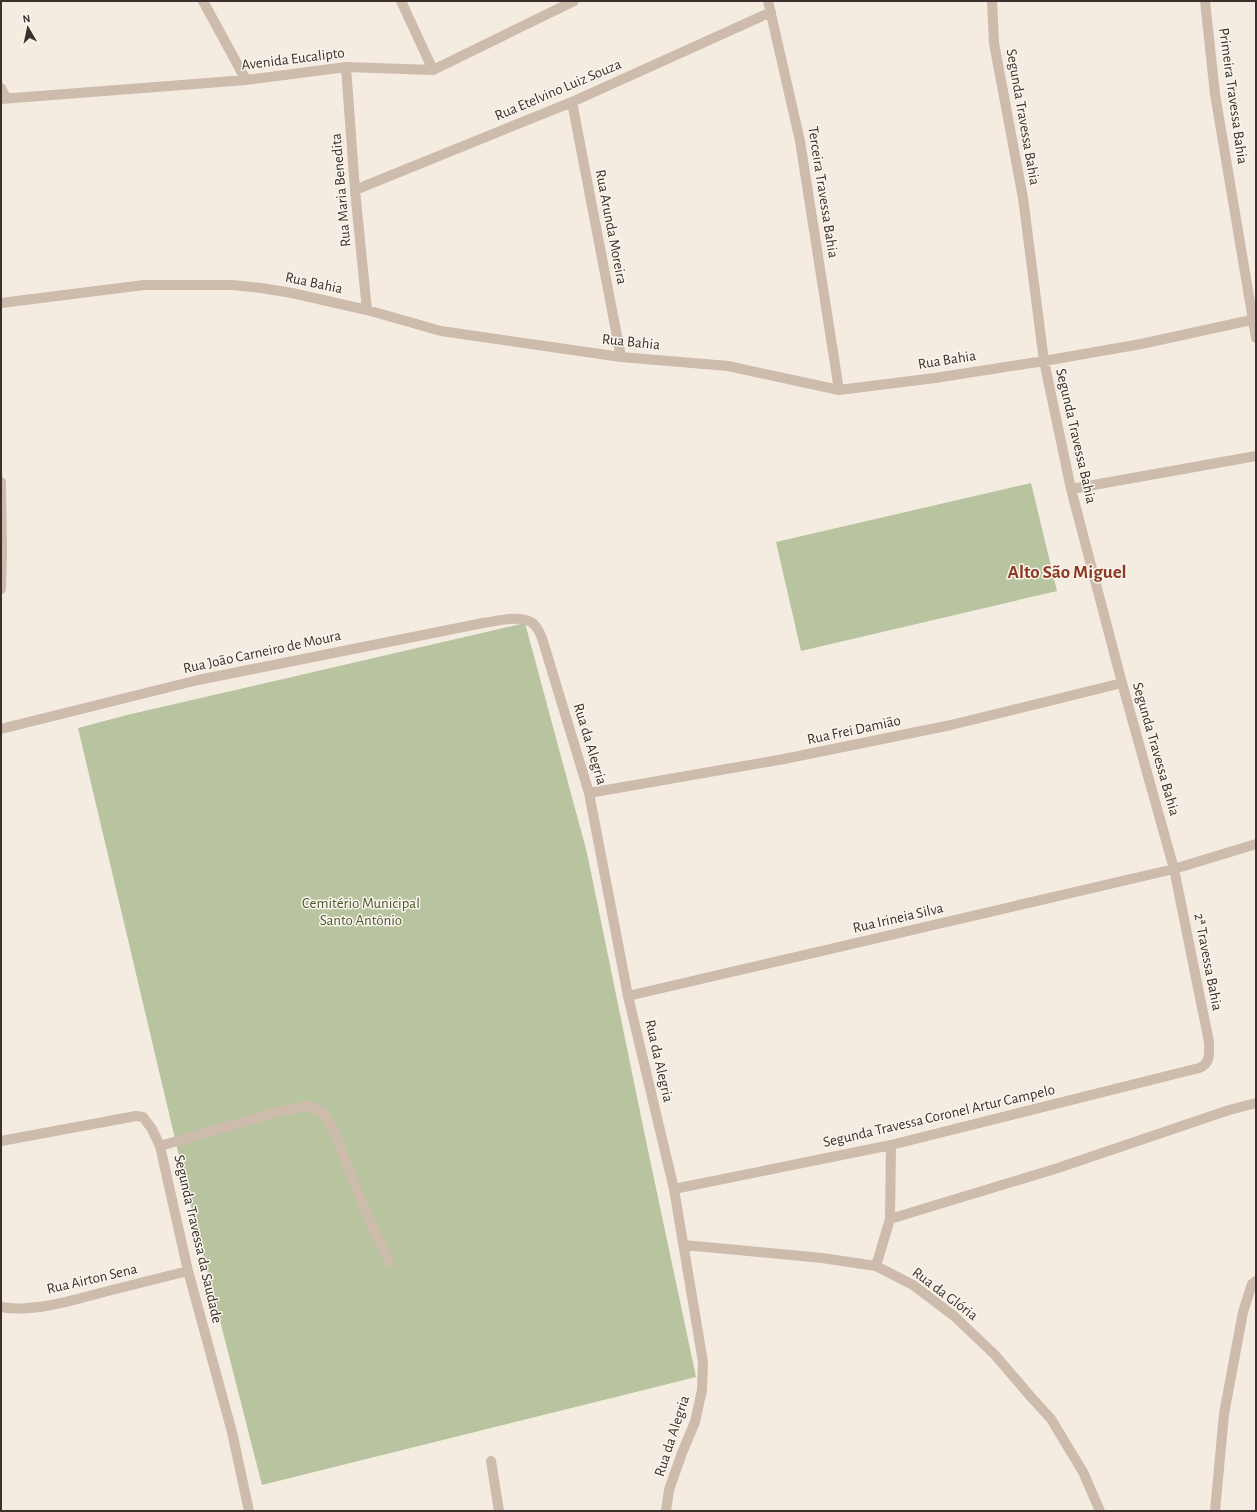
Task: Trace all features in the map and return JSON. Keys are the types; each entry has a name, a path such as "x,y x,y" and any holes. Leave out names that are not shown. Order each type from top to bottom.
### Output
{"street":[{"path":"203,1 246,80"},
{"path":"401,1 433,70"},
{"name":"Avenida Eucalipto","path":"4,99 246,80 346,67 433,70 574,1"},
{"name":"Terceira Travessa Bahia","path":"768,1 800,141 839,390"},
{"name":"Segunda Travessa Bahia","path":"992,1 994,43 1023,198 1044,361 1072,489 1122,683 1174,869"},
{"name":"Primeira Travessa Bahia","path":"1205,1 1215,94 1256,338"},
{"name":"Rua Etelvino Luiz Souza","path":"355,190 572,102 771,12"},
{"name":"Rua Maria Benedita","path":"346,67 355,190 367,310"},
{"path":"1,88 4,99"},
{"name":"Rua Arunda Moreira","path":"572,102 621,356"},
{"name":"Rua Bahia","path":"1,303 144,285 232,285 261,288 292,293 367,310 441,331 621,356 728,366 839,390 935,378 1044,361 1141,344 1254,319"},
{"path":"1072,489 1256,456"},
{"path":"1,482 1,589"},
{"name":"Rua João Carneiro de Moura","path":"1,729 198,680 505,619 532,623"},
{"name":"Rua da Alegria","path":"532,623 539,631 542,638 589,794 628,996 674,1189 703,1362 702,1390 695,1422 682,1453 670,1490 666,1511"},
{"name":"Rua Frei Damião","path":"589,794 784,759 951,725 1122,683"},
{"name":"Rua Irineia Silva","path":"628,996 1174,869 1256,844"},
{"name":"2ª Travessa Bahia","path":"1174,869 1209,1042 1208,1061"},
{"name":"Segunda Travessa Coronel Artur Campelo","path":"674,1189 891,1145 1199,1068 1204,1066 1208,1061"},
{"path":"890,1219 1058,1168 1229,1110 1256,1103"},
{"path":"160,1146 281,1111 310,1106 320,1110 324,1114 336,1135 361,1201 389,1262"},
{"name":"Segunda Travessa da Saudade","path":"1,1141 136,1116 147,1121 160,1146 188,1271 232,1432 249,1511"},
{"path":"876,1266 890,1219 891,1145"},
{"name":"Rua da Glória","path":"684,1245 822,1258 876,1266 913,1285 954,1316 995,1355 1031,1398 1051,1419 1083,1472 1100,1511"},
{"name":"Rua Airton Sena","path":"1,1307 9,1309 68,1302 188,1271"},
{"path":"1215,1511 1224,1414 1243,1312 1252,1284 1256,1281"},
{"path":"491,1461 499,1511"}],"green space":[{"path":"1031,483 1057,591 801,651 776,542"},
{"name":"Cemitério Municipal Santo Antônio","path":"525,623 587,853 696,1377 262,1485 193,1215 78,728 127,715"}],"district":[{"name":"Alto São Miguel","path":"1067,572"}]}
